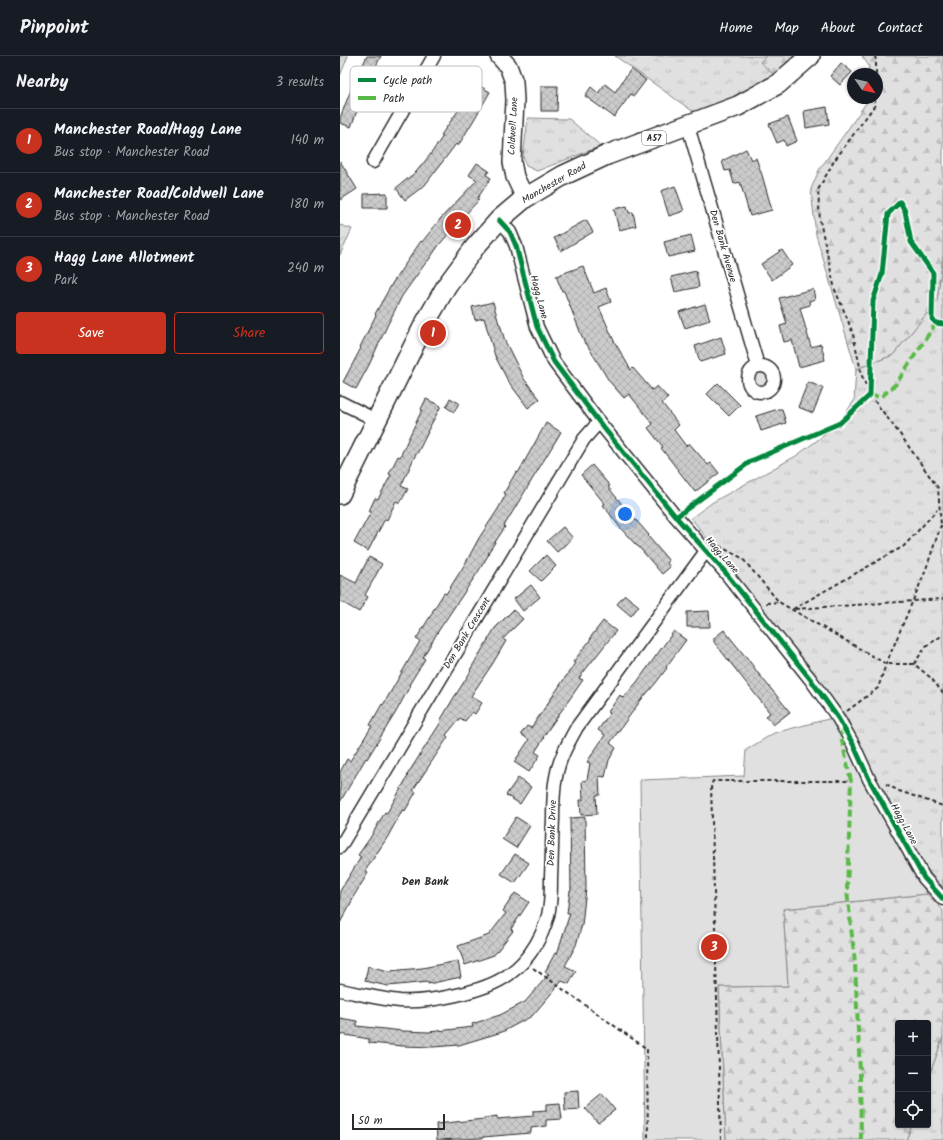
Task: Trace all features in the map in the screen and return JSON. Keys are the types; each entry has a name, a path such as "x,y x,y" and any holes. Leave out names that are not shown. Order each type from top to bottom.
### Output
{"main road":[{"name":"Manchester Road","path":"340,494 423,327 447,285 475,247 499,220 525,198 564,175 607,154 688,126 738,106 778,84 810,56"}],"street":[{"path":"428,66 434,56"},
{"name":"Coldwell Lane","path":"499,56 508,66 514,82 515,100 512,162 515,177 525,198"},
{"path":"373,162 402,112"},
{"name":"Den Bank Avenue","path":"688,126 758,366"},
{"name":"Hagg Lane","path":"499,220 510,232 516,246 537,327 554,362 599,422 676,516 726,572 811,680 838,718 853,744 869,779 924,878 943,899"},
{"path":"340,402 376,420"},
{"name":"Den Bank Crescent","path":"340,848 584,439 599,422"},
{"name":"Den Bank Drive","path":"340,990 401,1001 430,1000 461,994 486,986 507,976 524,961 537,943 546,922 550,905 553,800 556,776 564,750 577,727 707,552"}],"path":[{"path":"875,56 876,68"},
{"path":"838,718 878,688 886,664 914,600 942,526 938,488 911,449 870,395 862,376 853,334 835,290 820,221 818,190 834,161 875,104"},
{"path":"793,610 904,546 937,510"},
{"path":"707,552 714,550 710,546 715,543 742,558 779,602 886,664 914,664 931,678 943,694"},
{"path":"793,610 943,599"},
{"path":"914,664 926,646 943,635"},
{"path":"869,779 876,779 899,791 943,806"},
{"path":"721,1140 711,785 713,781 851,781"},
{"path":"524,961 647,1049 648,1140"}],"green space":[{"path":"340,56 348,56 340,76"},
{"path":"615,56 766,56 761,62 775,76 698,115"},
{"path":"766,56 796,56 775,76 760,62"},
{"path":"862,56 943,56 943,255 937,301 893,355 856,369 816,235 811,189 819,170 865,104 883,104 883,68 869,68"},
{"path":"528,118 569,119 601,146 537,171 526,166 523,156"},
{"path":"340,225 352,229 340,255"},
{"path":"943,255 943,887 930,873 922,861 874,776 846,716 691,518 713,502 796,456 853,414 841,419 854,401 856,369 893,355 937,301"},
{"path":"758,372 764,372 768,376 768,382 764,386 758,386 754,382 754,376"},
{"path":"832,718 927,894 783,909 788,986 719,987 726,1140 645,1140 640,780 744,776 746,750 774,733"},
{"path":"927,894 943,910 943,1037 931,1071 931,1020 895,1020 895,1128 911,1128 906,1140 726,1140 719,987 788,986 783,909"},
{"path":"943,1037 943,1140 906,1140 911,1128 931,1128 931,1071"}],"building":[{"path":"367,56 381,56 376,66 362,66"},
{"path":"841,63 847,68 847,77 840,85 830,76"},
{"path":"631,69 646,80 634,96 631,94 614,117 585,96 591,87 598,93 605,84 615,92"},
{"path":"541,86 558,86 557,111 541,111"},
{"path":"482,87 490,92 482,106"},
{"path":"350,92 350,112 357,112 351,127 340,123 340,118"},
{"path":"827,107 829,124 806,128 804,111"},
{"path":"457,112 478,112 458,146 456,144 425,185 405,200 396,188 416,172 443,136 441,135"},
{"path":"788,117 797,141 786,146 784,140 777,143 769,124"},
{"path":"746,149 751,160 756,158 772,210 750,216 740,182 734,184 730,170 725,171 722,161"},
{"path":"340,161 357,189 340,200"},
{"path":"477,163 489,171 486,175 491,178 477,199 479,200 439,245 402,296 356,389 343,382 361,348 360,347 376,315 375,314 393,282 421,241 422,242 441,218 477,180 469,175"},
{"path":"675,186 684,211 669,216 661,191"},
{"path":"387,193 387,208 364,208 364,194"},
{"path":"627,206 629,213 633,212 636,226 619,230 614,209"},
{"path":"586,220 593,232 561,251 554,238"},
{"path":"691,235 695,251 668,257 664,242"},
{"path":"782,250 792,265 772,280 761,264"},
{"path":"583,266 594,293 606,288 611,302 599,307 614,341 631,370 633,368 652,390 657,386 668,398 662,403 679,425 674,430 686,446 689,443 708,465 711,463 719,473 695,492 661,448 663,447 648,428 653,424 629,394 624,398 609,381 586,343 585,344 564,291 562,291 556,276"},
{"path":"696,271 699,287 675,292 671,277"},
{"path":"813,289 815,299 809,301 810,305 800,308 811,347 821,344 825,360 799,367 792,340 784,342 780,326 787,324 779,298"},
{"path":"493,302 505,341 524,379 540,399 528,408 508,381 495,356 484,318 475,320 472,307"},
{"path":"705,304 710,320 685,328 679,312"},
{"path":"721,337 726,354 700,362 695,346"},
{"path":"808,382 823,388 813,413 798,407"},
{"path":"718,383 740,405 729,416 707,394"},
{"path":"450,398 459,403 454,412 446,407"},
{"path":"426,399 441,406 401,486 408,489 400,503 396,501 387,520 385,519 368,551 354,543 371,512 369,511 375,498 378,499 391,475 389,474 398,456 400,457"},
{"path":"782,409 786,423 761,431 756,416"},
{"path":"546,423 561,432 478,572 439,630 423,657 425,659 409,685 410,686 396,712 340,802 340,772 347,759 350,761 372,726 370,725 420,641 416,639 444,593 446,594 465,564 479,538 498,509 506,494 504,493 516,472 518,473"},
{"path":"592,465 610,486 608,487 669,561 667,563 670,567 662,574 622,530 603,505 605,504 581,475"},
{"path":"563,527 573,538 557,552 547,541"},
{"path":"546,555 556,566 541,581 530,571"},
{"path":"369,557 382,564 365,595 368,597 359,612 340,601 340,575 356,583"},
{"path":"531,585 540,597 523,611 514,599"},
{"path":"625,595 639,606 631,616 617,604"},
{"path":"513,610 523,619 503,639 506,641 471,696 482,703 475,714 472,712 465,721 460,718 446,735 448,737 413,790 416,792 405,811 403,809 387,838 365,871 368,873 352,899 340,923 340,891 361,857 358,855 385,812 387,813 408,776 407,775 441,722 440,721 471,671 470,670 495,628"},
{"path":"709,611 710,627 687,627 687,612"},
{"path":"603,621 616,631 579,678 583,680 543,737 544,738 535,752 540,755 529,772 514,762 529,740 521,734 527,726 531,728 575,663 573,662"},
{"path":"724,630 790,712 773,725 766,716 770,713 714,642 714,638"},
{"path":"674,631 686,640 666,667 667,668 641,700 610,743 616,748 609,760 605,777 599,776 600,795 596,795 597,814 581,815 580,800 583,800 582,781 587,780 590,763 587,762 605,735 598,730 620,695 623,698 637,682"},
{"path":"518,778 531,787 520,804 506,795"},
{"path":"516,817 530,826 516,848 502,839"},
{"path":"585,817 586,888 582,925 576,945 565,966 576,971 569,984 562,981 532,1016 502,1032 459,1045 433,1047 369,1043 369,1039 340,1034 340,1018 357,1021 357,1026 403,1031 429,1032 473,1027 472,1024 500,1015 525,1002 549,974 545,972 555,953 557,954 570,913 567,913 571,891 570,818"},
{"path":"515,854 529,863 515,883 501,874"},
{"path":"515,893 529,902 511,929 513,931 494,955 465,965 458,946 489,935 506,913 503,911"},
{"path":"458,961 461,977 428,984 428,982 388,986 365,981 368,966 389,971 422,968"},
{"path":"578,1091 579,1109 565,1110 564,1092"},
{"path":"602,1094 615,1110 598,1123 585,1108"},
{"path":"560,1103 562,1119 546,1120 546,1126 531,1128 531,1133 483,1138 437,1140 436,1124 484,1119 497,1116 497,1119 533,1116 533,1111 547,1110 547,1104"}],"marked path":[{"path":"870,395 881,397 896,384 936,323"},
{"path":"843,727 841,736 851,781 847,890 855,963 860,1073 861,1140"}],"cycle path":[{"path":"676,517 751,461 840,423 870,395 873,301 882,274 888,214 900,202 905,211 911,242 933,273 932,319 936,323 943,324"},
{"path":"499,220 510,232 516,246 537,327 554,362 599,422 676,517 725,572 811,680 838,718 853,744 869,779 924,878 943,899"}],"place":[{"name":"Manchester Road/Coldwell Lane","path":"458,225"},
{"name":"Manchester Road/Hagg Lane","path":"433,333"},
{"name":"Hagg Lane Allotment","path":"714,947"}],"district":[{"name":"Den Bank","path":"425,882"}]}
